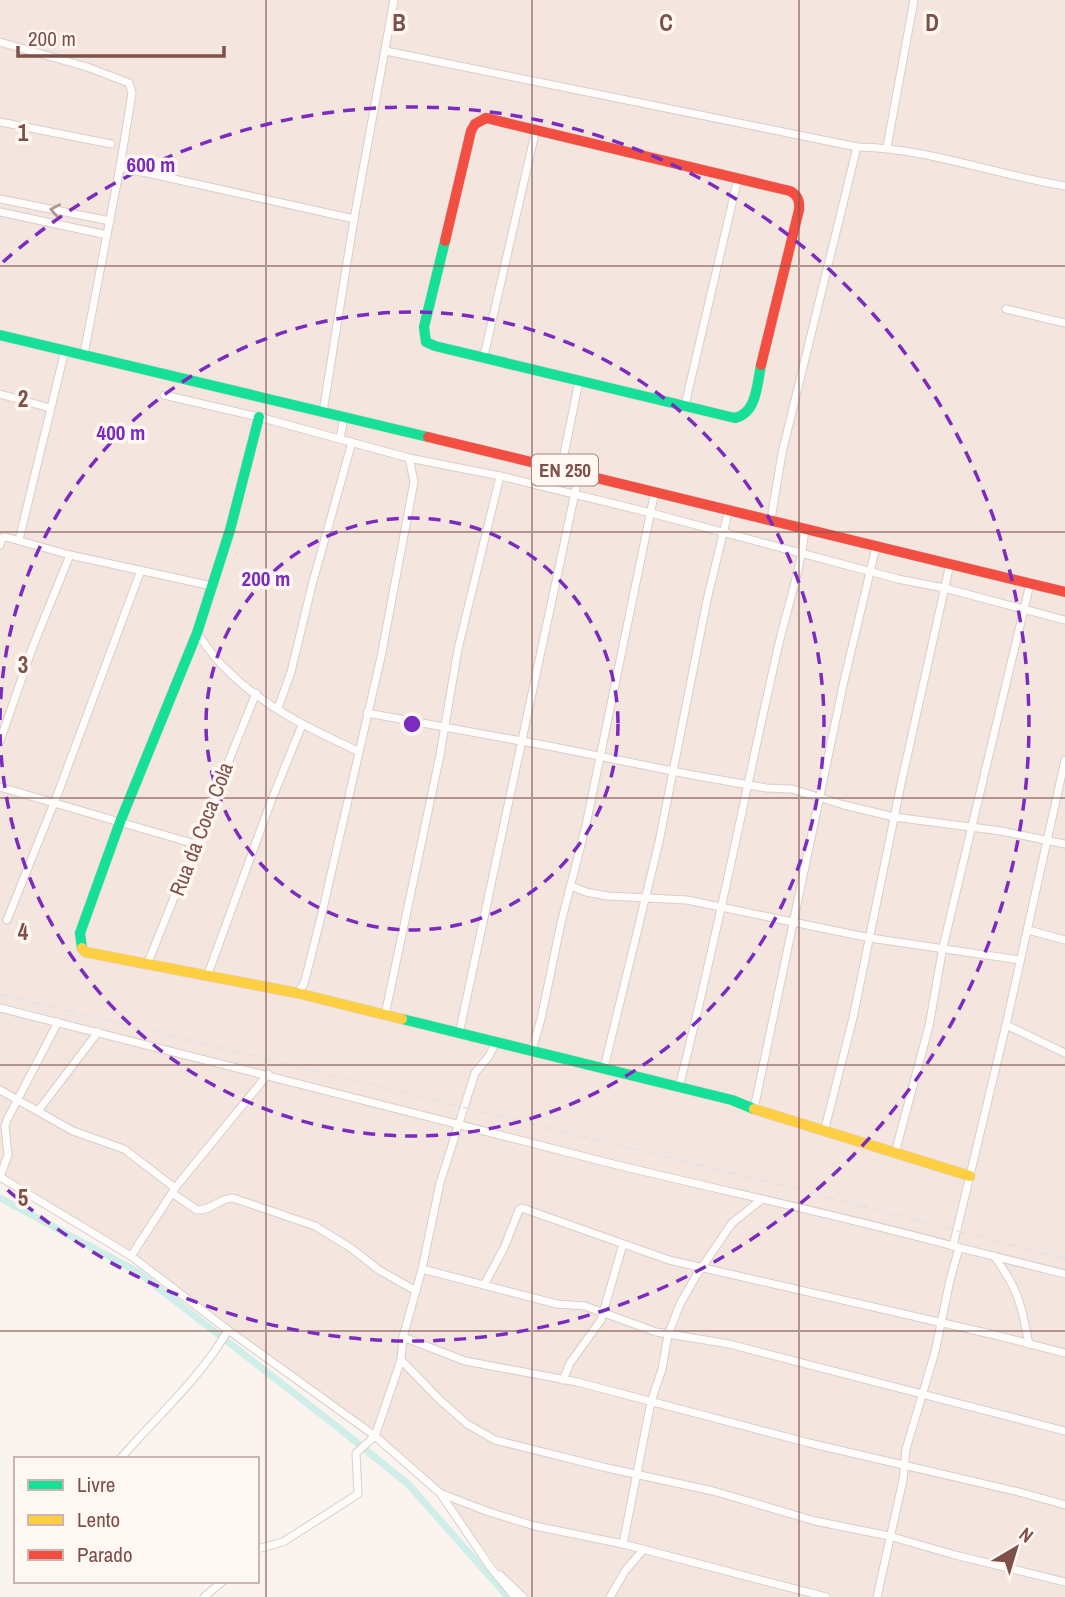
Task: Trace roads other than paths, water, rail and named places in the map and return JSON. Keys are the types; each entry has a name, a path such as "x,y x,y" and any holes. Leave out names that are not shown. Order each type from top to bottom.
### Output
{"street":[{"path":"323,412 354,219 394,0"},
{"path":"887,147 914,0"},
{"path":"0,42 87,66 129,83 132,93 84,354"},
{"path":"386,51 857,147 887,147 928,155 1065,186"},
{"path":"490,118 536,129 790,191 798,197 799,210 751,408 744,416 735,418 579,382 426,342 424,333 428,314 472,128 481,119 490,118"},
{"path":"0,122 111,144"},
{"path":"484,356 536,129"},
{"path":"771,519 782,453 857,147"},
{"path":"120,167 354,219"},
{"path":"685,405 738,178"},
{"path":"0,199 110,221"},
{"path":"0,212 107,235"},
{"path":"1006,309 1065,323"},
{"name":"EN 250","path":"0,335 1065,592"},
{"path":"19,540 65,350"},
{"path":"561,469 579,382"},
{"path":"0,394 50,408"},
{"path":"164,395 258,417 409,458 500,476 651,513 1065,620"},
{"path":"258,417 230,530 197,633 120,822 80,933 80,945 85,952 297,993 732,1100 768,1115 970,1176"},
{"path":"340,439 344,417"},
{"path":"278,708 291,672 352,442"},
{"path":"297,993 304,984 323,913 381,657 414,482 409,458"},
{"path":"459,1034 579,474"},
{"path":"385,1015 474,578 500,476"},
{"path":"532,1051 571,886 655,491"},
{"path":"604,1068 659,842 707,600 729,509"},
{"path":"679,1087 776,653 803,553 805,528"},
{"path":"0,545 3,537 19,540 70,555 212,586"},
{"path":"754,1109 844,681 876,547"},
{"path":"0,741 33,646 70,555"},
{"path":"824,1132 853,1018 950,564"},
{"path":"7,920 54,804 141,570"},
{"path":"895,1153 929,1026 943,947 1030,584"},
{"path":"197,633 229,673 256,693 302,725 358,751"},
{"name":"Rua da Coca Cola","path":"147,965 256,693"},
{"path":"367,713 748,785 792,789 894,817 971,827 1065,844"},
{"path":"208,974 302,725"},
{"path":"877,1597 906,1466 906,1449 936,1352 970,1176 1065,761"},
{"path":"0,787 195,844"},
{"path":"571,886 596,894 687,900 870,938 1020,960"},
{"path":"1028,930 1065,940"},
{"path":"0,1008 1065,1274"},
{"path":"58,1022 5,1126 8,1155 0,1177 131,1256 228,1330 376,1436 440,1493 491,1568 515,1597"},
{"path":"1006,1025 1065,1053"},
{"path":"38,1111 98,1032"},
{"path":"259,1548 283,1542 356,1497 359,1490 356,1452 376,1436 401,1360 403,1336 422,1269 440,1184 475,1073 496,1042"},
{"path":"131,1256 174,1190 268,1074"},
{"path":"0,1090 73,1131 124,1149 197,1210 202,1211 224,1199 233,1198 303,1221 351,1248 379,1270 416,1291"},
{"path":"623,1544 651,1402 662,1369 668,1335 680,1304 732,1223 761,1200"},
{"path":"484,1284 504,1248 520,1208 702,1268 1065,1353"},
{"path":"563,1380 570,1363 601,1320 623,1244"},
{"path":"994,1256 1011,1279 1020,1299 1029,1345"},
{"path":"422,1269 557,1304 585,1306 668,1335 729,1344 1065,1431"},
{"path":"122,1457 198,1373 228,1330"},
{"path":"403,1336 465,1361 563,1380 1065,1505"},
{"path":"401,1360 426,1388 481,1433 495,1440 713,1491 815,1521 889,1536 1065,1583"},
{"path":"440,1493 535,1526 623,1544 826,1597"},
{"path":"610,1597 625,1571 643,1550"},
{"path":"491,1568 509,1581 523,1597"},
{"path":"204,1597 221,1583"}],"waterway":[{"path":"0,1198 138,1272 335,1425 408,1484 508,1597"}],"railway":[{"path":"0,994 801,1190 1065,1259"}]}
